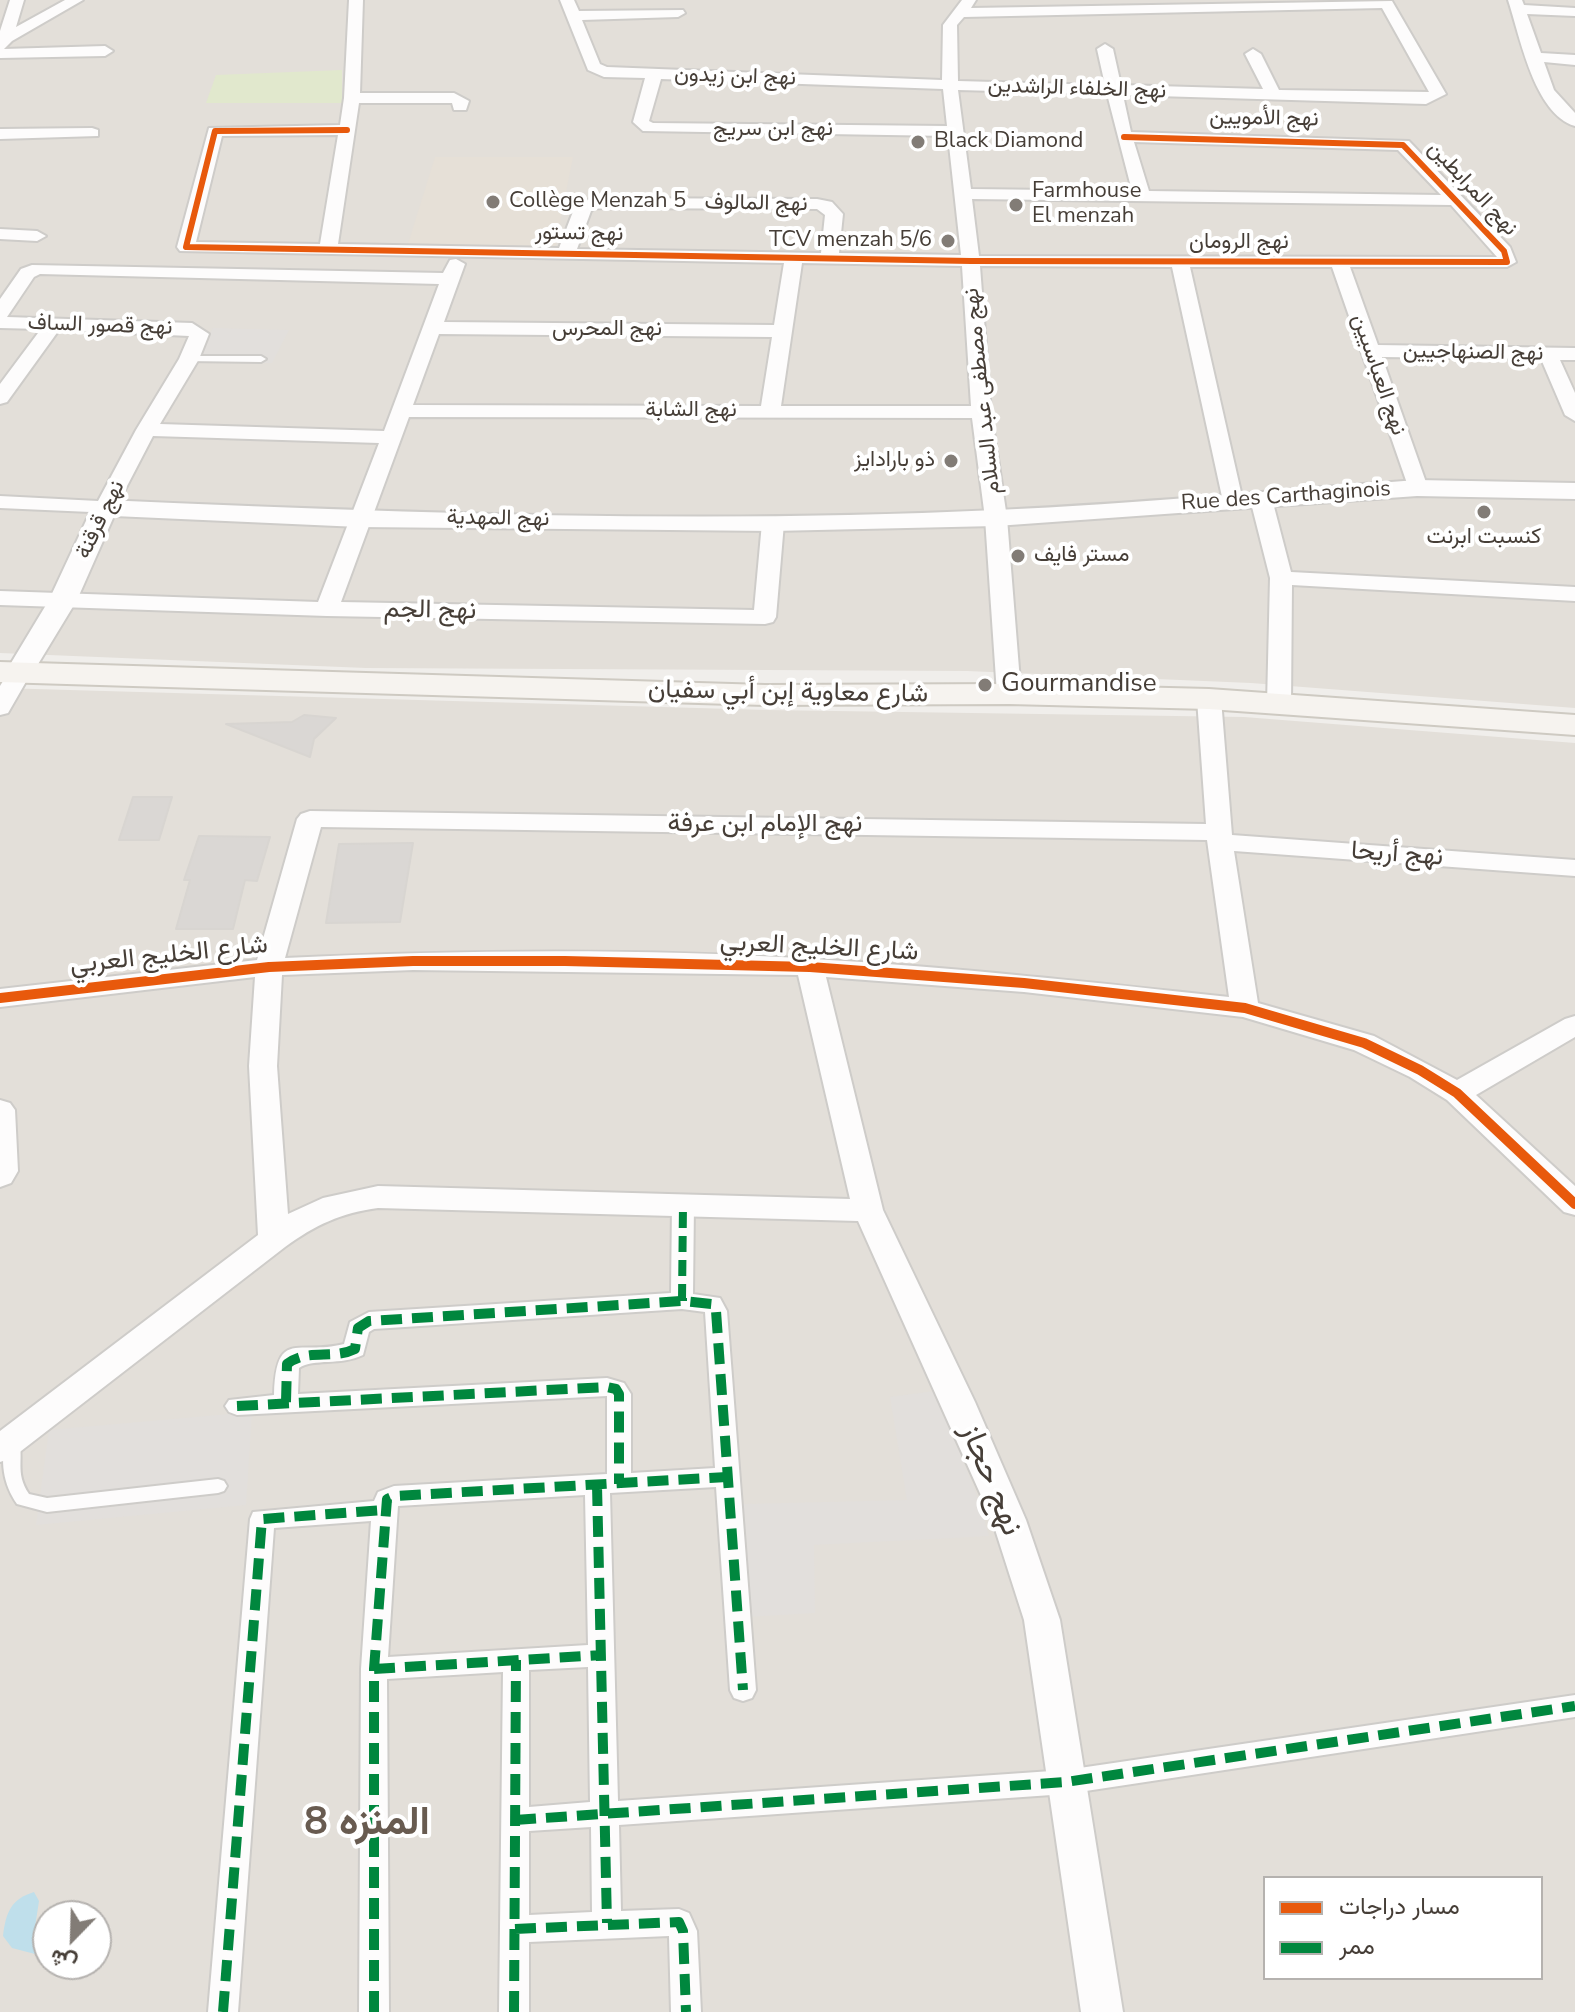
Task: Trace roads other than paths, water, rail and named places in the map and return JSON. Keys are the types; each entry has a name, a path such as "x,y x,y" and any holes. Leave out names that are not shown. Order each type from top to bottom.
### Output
{"main road":[{"name":"شارع معاوية إبن أبي سفيان","path":"10,672 765,695 1009,694 1209,699 1575,725"}],"street":[{"path":"2,47 17,0"},
{"path":"2,47 76,0"},
{"path":"328,250 352,98 356,0"},
{"name":"نهج ابن زيدون","path":"567,0 595,69 950,85"},
{"name":"نهج الخلفاء الراشدين","path":"950,85 1426,99 1434,97 1438,91 1387,4 964,7"},
{"path":"1575,12 1516,4 1546,91 1567,108 1575,121"},
{"name":"نهج مصطفى عبد السلام","path":"964,7 950,25 950,85 971,261 981,412 996,518 1009,694"},
{"path":"573,16 678,13"},
{"path":"2,47 105,51"},
{"path":"1105,49 1124,137 1141,194"},
{"path":"1253,54 1273,94"},
{"path":"1536,57 1575,60"},
{"name":"نهج ابن سريج","path":"654,74 641,122 655,129 956,131"},
{"path":"352,98 454,98 461,101 460,107"},
{"name":"نهج تستور","path":"347,130 215,131 186,247 971,261"},
{"path":"0,134 92,133"},
{"name":"نهج الأمويين","path":"1124,137 1403,145"},
{"name":"نهج المرابطين","path":"1403,145 1504,251 1507,262"},
{"name":"نهج المرابطين","path":"964,194 1453,200"},
{"name":"نهج المالوف","path":"566,254 583,209 591,203 817,204 826,206 834,214 830,258"},
{"path":"0,234 37,236"},
{"path":"327,609 461,252"},
{"path":"770,411 794,258"},
{"name":"نهج الرومان","path":"971,261 1507,262"},
{"path":"1180,263 1232,501"},
{"name":"نهج العباسيين","path":"1340,263 1417,488"},
{"path":"0,313 27,273 38,269 451,279"},
{"name":"نهج قصور الساف","path":"0,322 199,332"},
{"path":"0,398 54,324"},
{"name":"نهج المحرس","path":"431,328 782,331"},
{"name":"نهج قرقنة","path":"0,708 10,672 63,600 105,508 146,430 189,359 199,332"},
{"name":"نهج الصنهاجيين","path":"1370,351 1575,354"},
{"path":"1548,354 1575,415"},
{"name":"نهج الشابة","path":"400,411 981,412"},
{"path":"146,430 390,437"},
{"name":"Rue des Carthaginois","path":"996,518 1417,488 1575,491"},
{"path":"1261,499 1281,578 1279,704"},
{"name":"نهج المهدية","path":"0,502 359,519 773,523 996,518"},
{"name":"نهج الجم","path":"0,598 327,609 765,617 773,523"},
{"path":"1281,578 1575,594"},
{"path":"1209,699 1220,837 1245,1008"},
{"name":"نهج الإمام ابن عرفة","path":"269,967 310,819 1220,837"},
{"name":"نهج أريحا","path":"1220,837 1575,868"},
{"name":"شارع الخليج العربي","path":"0,998 269,967 413,961 565,961 810,967 1024,983 1245,1008 1364,1043 1420,1070 1457,1093 1575,1204"},
{"path":"269,967 263,1066 274,1239"},
{"name":"نهج حجاز","path":"810,967 868,1210 958,1402 1009,1520 1042,1620 1102,2012"},
{"path":"1457,1093 1575,1025"},
{"path":"0,1110 3,1171 0,1176"},
{"path":"6,1446 274,1239 311,1213 344,1202 378,1197 868,1210"},
{"path":"682,1301 683,1204"},
{"path":"286,1402 287,1364 292,1358 300,1355 348,1354 355,1349 358,1328 369,1321 682,1301 712,1304 716,1311 743,1690"},
{"path":"237,1406 607,1387 616,1389 619,1394 608,1484 601,1655 607,1923"},
{"path":"374,2012 374,1669 387,1499 394,1496 727,1477"},
{"path":"223,2012 262,1519 384,1510"},
{"path":"374,1669 601,1655"},
{"path":"514,2012 516,1660"},
{"path":"515,1820 1066,1782 1575,1706"},
{"path":"515,1929 679,1922 683,1931 686,2012"}],"lane":[{"path":"189,359 261,359"},
{"path":"6,1446 9,1477 14,1487 23,1499 47,1505 218,1486"}],"water":[{"path":"34,1892 38,1900 32,1900 32,1953 12,1948 3,1936 11,1908 20,1898"}],"place":[{"name":"Black Diamond","path":"918,142"},
{"name":"Collège Menzah 5","path":"493,202"},
{"name":"Farmhouse El menzah","path":"1016,205"},
{"name":"TCV menzah 5/6","path":"948,241"},
{"name":"ذو بارادايز","path":"951,461"},
{"name":"كنسبت ابرنت","path":"1484,512"},
{"name":"مستر فايف","path":"1018,556"},
{"name":"Gourmandise","path":"985,685"}],"district":[{"name":"المنزه 8","path":"367,1824"}]}
